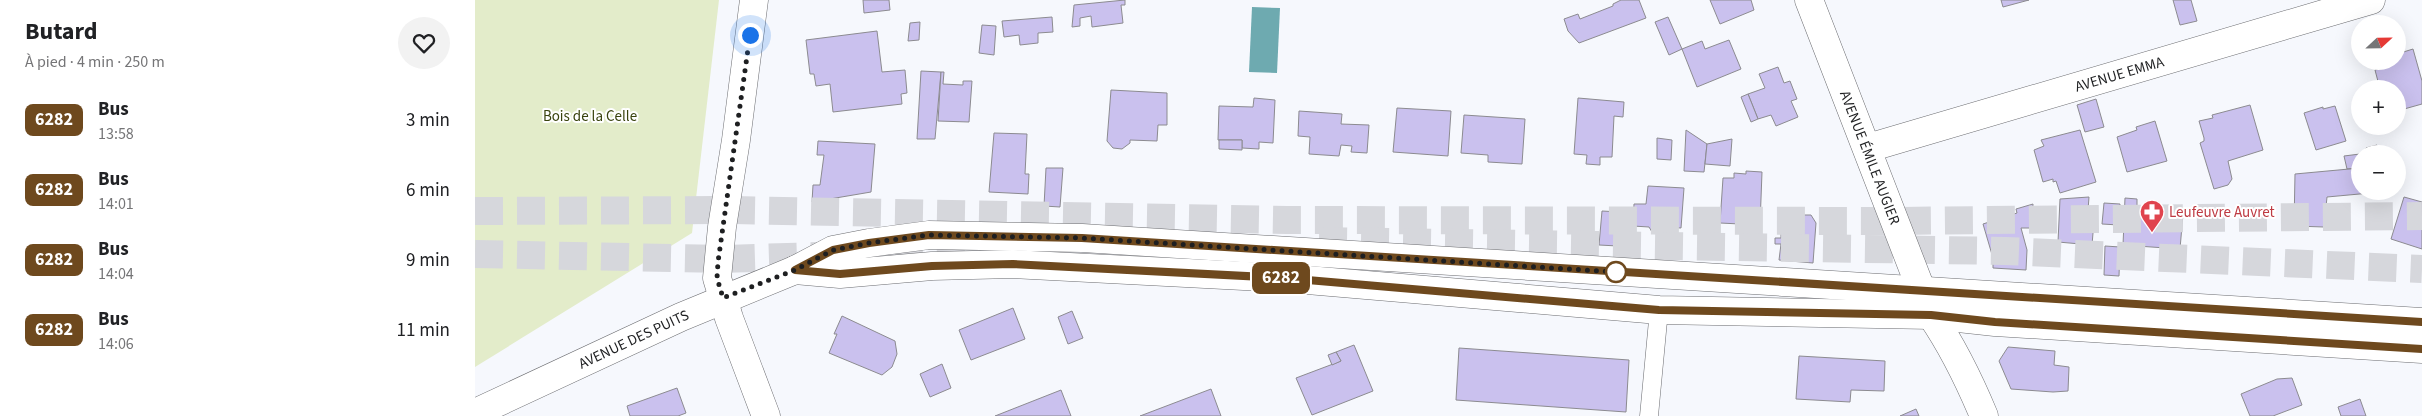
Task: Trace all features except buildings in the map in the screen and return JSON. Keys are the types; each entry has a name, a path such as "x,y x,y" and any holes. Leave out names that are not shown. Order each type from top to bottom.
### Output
{"street":[{"path":"754,0 717,278 766,416"},
{"name":"AVENUE ÉMILE AUGIER","path":"1809,0 1927,302 1971,382 1984,416"},
{"name":"AVENUE EMMA","path":"1868,148 2371,0"},
{"name":"AVENUE DES PUITS","path":"475,413 723,298 795,270 833,250 929,235 1092,238 1927,302"},
{"name":"AVENUE DES PUITS","path":"795,270 840,274 932,266 1013,264 1284,278 1659,310 1927,302 1995,297 2417,335"}],"lane":[{"path":"1649,416 1659,310"}],"green space":[{"name":"Bois de la Celle","path":"475,0 719,0 692,233 475,367"}],"water":[{"path":"1252,7 1280,8 1277,73 1249,72"}],"tunnel":[{"path":"475,211 734,210 1287,220 1890,221 2422,216"},
{"path":"1319,241 2005,251 2422,269"},
{"path":"475,254 723,259 1036,249"}],"bus line":[{"name":"6282","path":"2422,322 1995,297 1922,290 1082,238 929,235 833,250 795,270 840,274 932,266 1013,264 1284,278 1659,310 1931,315 1995,322 2422,349"}],"place":[{"name":"Leufeuvre Auvret","path":"2152,233"}],"route":[{"path":"750,35 736,140 721,227 717,278 723,298 795,270 833,250 929,235 1082,238 1616,272"}]}
